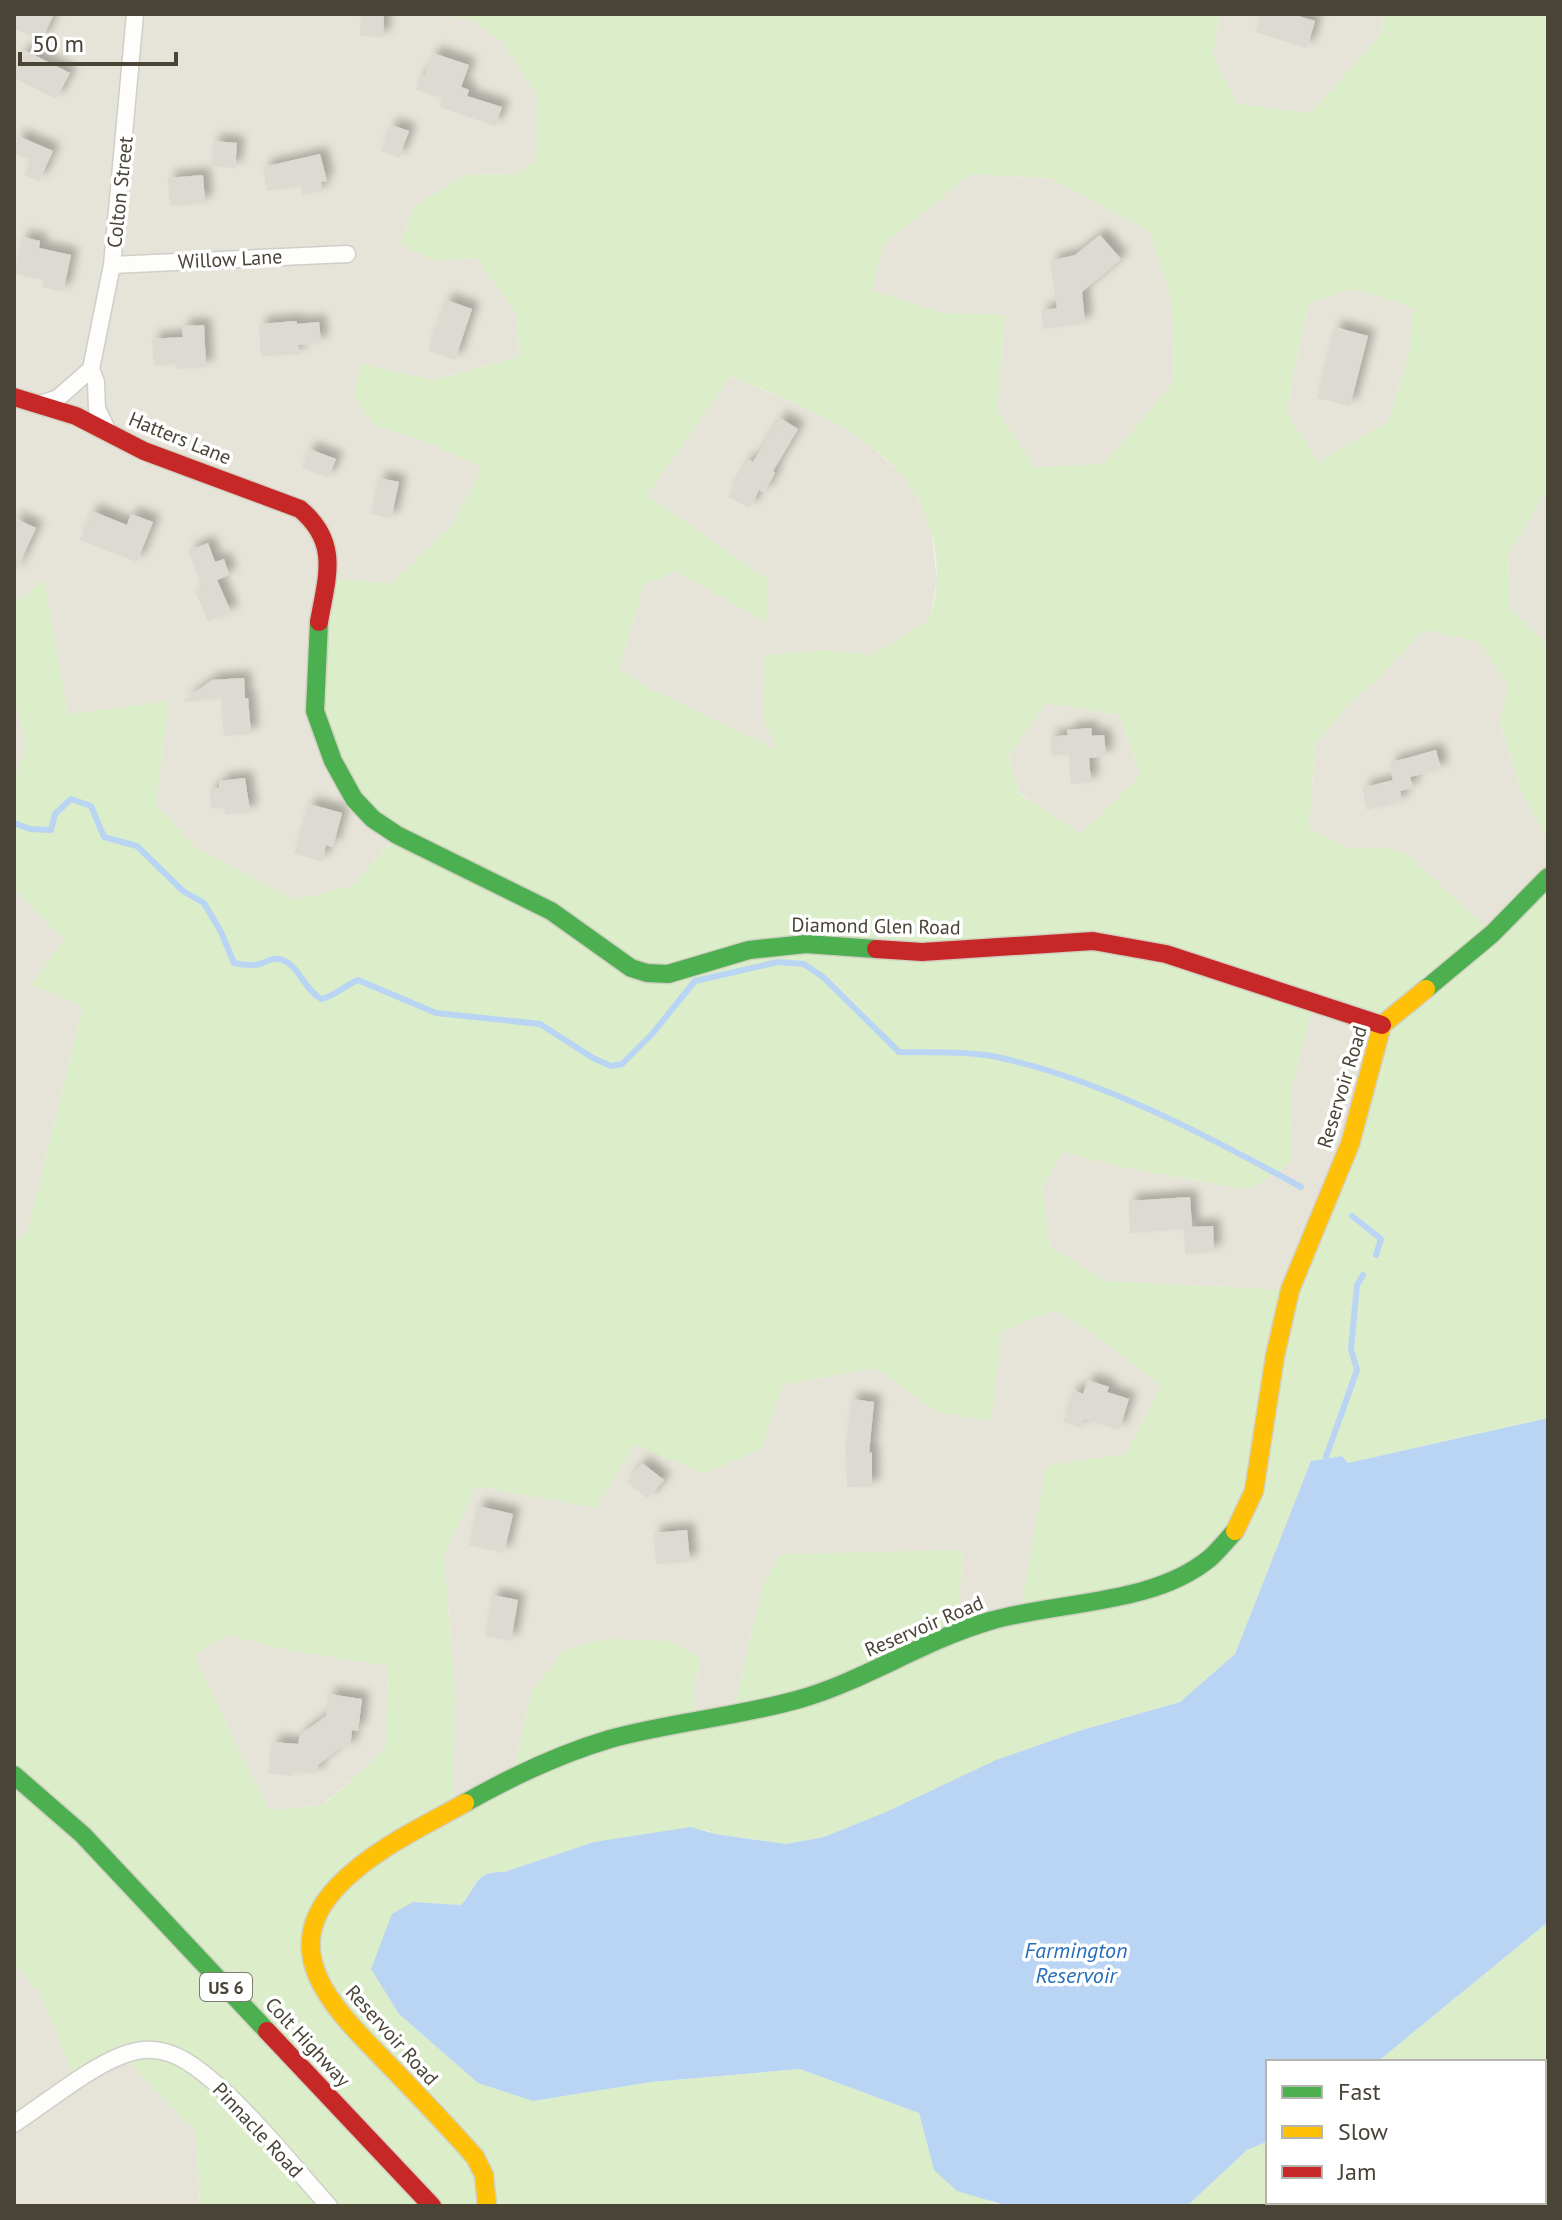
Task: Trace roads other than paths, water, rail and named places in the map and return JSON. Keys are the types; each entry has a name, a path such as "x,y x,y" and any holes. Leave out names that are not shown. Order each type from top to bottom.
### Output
{"main road":[{"name":"Hatters Lane","path":"14,397 76,416 144,451 283,501 300,509 321,532"},
{"name":"Diamond Glen Road","path":"321,532 329,559 317,636 315,711 333,761 354,799 373,819 397,835 551,911 631,968 668,974 749,950 806,944 922,952 1093,941 1166,954 1382,1025"},
{"name":"Reservoir Road","path":"487,2206 484,2175 475,2157 353,2029 322,1987 313,1966 314,1927 322,1908 336,1889 392,1844 558,1757 654,1728 733,1714 826,1691 989,1621 1153,1589 1210,1560 1233,1536 1248,1511 1254,1491 1275,1356 1290,1290 1350,1144 1382,1025 1492,934 1548,877"},
{"name":"Colt Highway","path":"14,1775 83,1835 432,2206"}],"street":[{"name":"Colton Street","path":"108,431 97,409 96,382 91,369 112,265 135,14"},
{"name":"Willow Lane","path":"112,265 347,254"},
{"path":"40,404 67,392 91,369"},
{"name":"Pinnacle Road","path":"14,2124 122,2055 143,2050 165,2052 184,2059 230,2096 329,2206"}],"water":[{"name":"Farmington Reservoir","path":"1548,1418 1548,1922 1379,2060 1266,2060 1266,2142 1247,2150 1187,2206 1008,2206 957,2191 934,2170 919,2113 800,2069 651,2082 533,2101 478,2083 399,2014 371,1969 392,1914 413,1902 461,1905 487,1874 504,1872 594,1842 691,1827 715,1834 786,1844 824,1837 886,1812 996,1760 1082,1730 1180,1702 1235,1654 1311,1461 1342,1456 1348,1463"}],"waterway":[{"path":"14,823 30,829 51,830 55,814 71,799 91,806 104,837 137,846 183,891 204,903 234,963 254,965 272,959 286,962 321,999 358,980 436,1013 540,1024 611,1066 622,1064 652,1034 695,981 778,962 804,964 823,977 899,1052 985,1055 1076,1080 1191,1129 1301,1187"},
{"path":"1352,1216 1381,1239 1376,1255"},
{"path":"1326,1457 1357,1370 1351,1349 1357,1285 1363,1275"}]}
